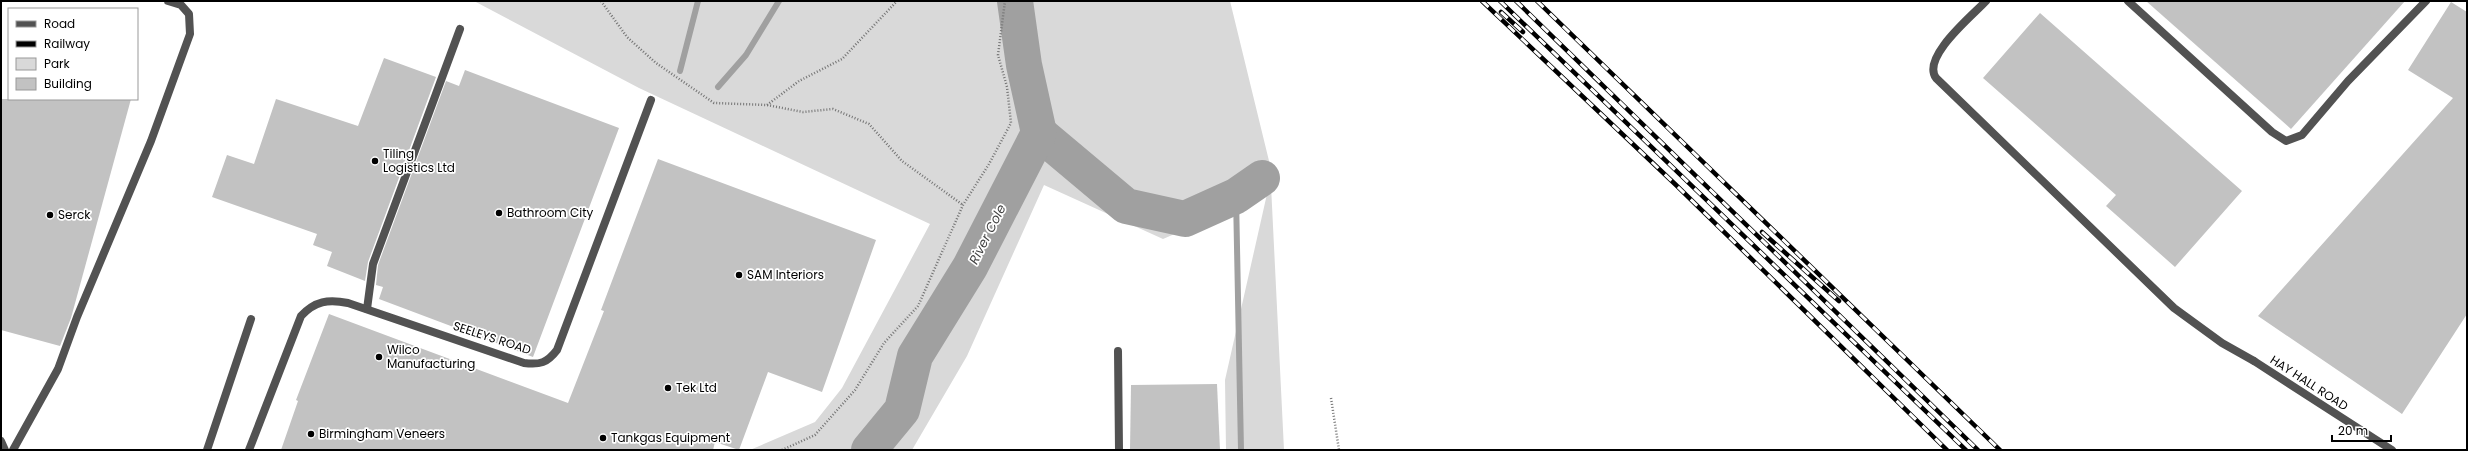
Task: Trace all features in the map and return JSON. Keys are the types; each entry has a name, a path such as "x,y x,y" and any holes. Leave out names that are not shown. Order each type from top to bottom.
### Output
{"street":[{"path":"14,450 58,369 77,317 151,141 190,34 189,14 181,5 168,1"},
{"name":"HAY HALL ROAD","path":"1986,1 1939,51 1933,67 1936,78 2174,308 2222,343 2392,450"},
{"path":"2128,1 2272,132 2286,141 2302,135 2348,82 2426,1"},
{"path":"367,309 373,264 460,29"},
{"name":"SEELEYS ROAD","path":"250,450 301,316 310,306 322,302 335,300 367,309 524,363 543,364 550,359 557,350 651,100"},
{"path":"206,450 251,319"},
{"path":"1118,351 1119,450"},
{"path":"1,441 5,450"}],"path":[{"path":"601,1 627,37 656,63 714,103 767,106 803,112 833,109 869,124 902,161 963,205"},
{"path":"767,106 799,81 842,59 897,1"},
{"path":"782,450 815,434 855,390 884,343 918,306 963,205 989,164 1011,122 1007,87 998,55 1005,1"},
{"path":"1330,398 1339,450"}],"green space":[{"path":"474,1 1230,1 1270,165 1284,450 1226,450 1225,380 1267,194 1163,239 1044,185 967,356 912,450 750,450 815,422 842,388 930,224 639,88"}],"building":[{"path":"2146,1 2405,1 2291,129"},
{"path":"2451,2 2467,12 2467,314 2402,414 2258,316 2453,98 2408,70"},
{"path":"2040,13 2242,191 2175,267 2106,206 2116,195 1983,78"},
{"path":"384,58 436,77 368,262 365,281 327,266 332,252 313,245 317,234 212,197 227,155 254,164 276,99 358,126"},
{"name":"Bathroom City","path":"465,70 619,128 533,357 379,299 383,287 376,285 378,265 446,81 459,86"},
{"name":"Serck","path":"1,99 131,100 71,318 60,346 1,330"},
{"path":"658,159 876,240 822,392 768,372 739,450 715,442 713,450 281,450 298,401 296,400 329,314 568,403 604,311 601,310"},
{"path":"1217,384 1220,450 1130,450 1131,385"}],"waterway":[{"path":"680,71 698,1"},
{"path":"718,87 746,55 779,1"},
{"name":"River Cole","path":"869,450 902,410 915,356 970,267 1039,133 1024,65 1015,1"},
{"path":"1039,133 1126,206 1185,219 1236,196 1262,178"},
{"path":"1236,196 1241,450"}],"railway":[{"path":"1482,1 1676,185 1947,450"},
{"path":"1500,1 1966,450"},
{"path":"1516,1 1978,450"},
{"path":"1537,1 2000,450"},
{"path":"1501,12 1523,32"},
{"path":"1762,232 1839,301"}],"place":[{"name":"Tiling Logistics Ltd","path":"375,161"},
{"name":"Bathroom City","path":"499,213"},
{"name":"Serck","path":"50,215"},
{"name":"SAM Interiors","path":"739,275"},
{"name":"Wilco Manufacturing","path":"379,357"},
{"name":"Tek Ltd","path":"668,388"},
{"name":"Birmingham Veneers","path":"311,434"},
{"name":"Tankgas Equipment","path":"603,438"}]}
